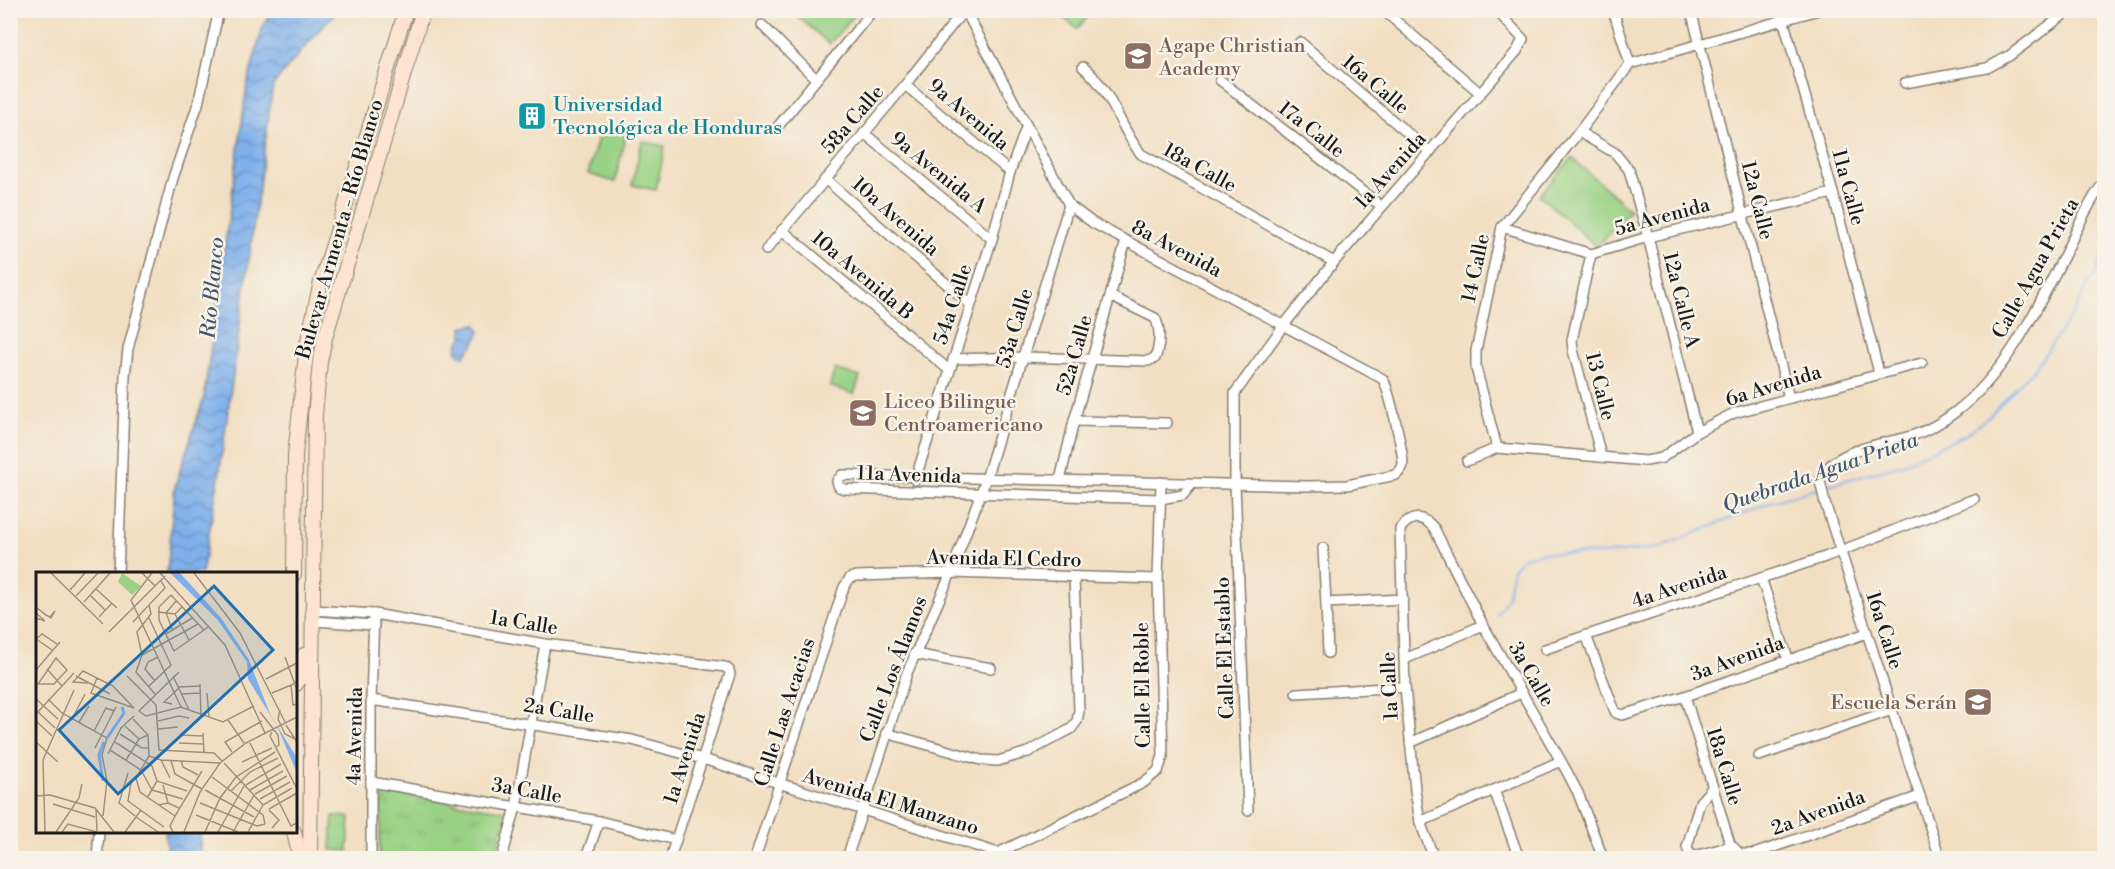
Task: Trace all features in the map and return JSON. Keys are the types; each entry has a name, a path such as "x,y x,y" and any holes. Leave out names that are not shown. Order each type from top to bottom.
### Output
{"main road":[{"name":"Bulevar Armenta - Río Blanco","path":"294,572 295,454 307,345 320,286 406,10"},
{"name":"Bulevar Armenta - Río Blanco","path":"310,858 315,415 320,362 362,210 423,10"},
{"path":"362,210 358,207 358,194 377,135 377,104"},
{"path":"297,682 304,671 305,617 307,612 314,615"},
{"path":"290,858 292,833"},
{"path":"293,833 300,858"}],"street":[{"path":"118,572 125,376 129,349 173,178 198,104 219,10"},
{"path":"775,130 873,10"},
{"name":"58a Calle","path":"766,250 965,10"},
{"name":"8a Avenida","path":"965,10 1069,206 1126,242 1383,378 1403,463 1401,470"},
{"path":"1383,10 1480,93"},
{"name":"1a Avenida","path":"1284,325 1381,206 1517,51 1523,39 1496,10"},
{"path":"1613,10 1630,64 1700,44 1783,15 1818,10"},
{"name":"12a Calle","path":"1691,10 1789,398"},
{"path":"1905,83 1987,68 2009,56 2070,10"},
{"name":"11a Calle","path":"1783,15 1833,193 1879,373"},
{"path":"762,25 816,79"},
{"name":"16a Calle","path":"1300,42 1430,152"},
{"name":"14 Calle","path":"1497,448 1476,368 1476,359 1503,227 1630,64"},
{"name":"18a Calle","path":"1083,67 1094,76 1109,96 1132,144 1141,154 1334,262"},
{"name":"17a Calle","path":"1220,80 1381,206"},
{"name":"9a Avenida","path":"905,85 1010,172"},
{"name":"54a Calle","path":"911,491 992,239 1010,172 1026,128"},
{"name":"12a Calle A","path":"1579,132 1615,153 1629,170 1697,432"},
{"name":"9a Avenida A","path":"864,133 992,239"},
{"name":"10a Avenida","path":"825,179 970,304"},
{"name":"Calle Agua Prieta","path":"1820,481 1827,467 1842,457 1936,426 1974,397 1990,380 2029,322 2084,214 2104,182"},
{"name":"5a Avenida","path":"1591,254 1648,237 1833,193"},
{"name":"53a Calle","path":"980,495 1069,206"},
{"path":"1503,227 1591,254"},
{"name":"10a Avenida B","path":"782,230 949,370"},
{"name":"52a Calle","path":"1060,480 1074,421 1126,242"},
{"name":"13 Calle","path":"1591,254 1572,340 1600,456"},
{"path":"953,358 1024,357 1148,361 1155,358 1158,350 1158,324 1155,318 1110,296"},
{"name":"Calle El Establo","path":"1248,810 1235,484 1235,393 1284,325"},
{"name":"6a Avenida","path":"1467,461 1497,448 1647,461 1662,458 1697,432 1734,413 1922,363"},
{"path":"1074,421 1167,423"},
{"name":"11a Avenida","path":"1192,484 1183,495 1160,499 844,489 839,487 837,481 842,475 1192,484 1347,485 1396,475 1401,470"},
{"name":"16a Calle","path":"1820,481 1840,551 1940,858"},
{"name":"Calle El Roble","path":"995,856 1143,783 1158,771 1163,756 1158,579 1161,482"},
{"name":"Calle Los Álamos","path":"847,858 886,733 914,654 951,573 980,495"},
{"name":"4a Avenida","path":"1545,649 1825,557 1974,499"},
{"name":"1a Calle","path":"1416,518 1406,522 1400,529 1405,687 1420,822 1434,858"},
{"name":"3a Calle","path":"1416,518 1427,520 1434,528 1483,625 1578,793 1603,858"},
{"path":"1323,548 1328,653"},
{"name":"Avenida El Cedro","path":"850,578 951,573 1158,579"},
{"name":"Calle Las Acacias","path":"755,858 844,587 850,578"},
{"path":"886,733 981,760 998,761 1028,752 1071,729 1077,721 1079,711 1074,578"},
{"path":"1761,578 1788,659"},
{"path":"1326,603 1403,599"},
{"name":"1a Calle","path":"314,615 374,614 545,644 724,667 729,670"},
{"name":"4a Avenida","path":"371,858 371,700 374,614"},
{"path":"314,615 374,625"},
{"path":"1405,659 1483,625"},
{"name":"3a Avenida","path":"1586,635 1614,709 1619,715 1626,715 1867,633"},
{"path":"502,858 516,807 545,644"},
{"path":"914,654 991,668"},
{"name":"1a Avenida","path":"670,858 730,674 729,670"},
{"path":"1296,693 1405,687"},
{"path":"1410,743 1521,693"},
{"name":"18a Calle","path":"1685,696 1731,846"},
{"name":"2a Calle","path":"371,700 632,740 738,771"},
{"path":"1759,756 1892,710"},
{"path":"1420,822 1561,761"},
{"name":"Avenida El Manzano","path":"738,771 862,810 995,856"},
{"name":"3a Calle","path":"371,782 599,821 676,840"},
{"path":"1713,787 1701,802 1687,847 1689,853 1694,856 1731,846"},
{"path":"1494,790 1519,858"},
{"name":"2a Avenida","path":"1731,846 1740,854 1755,856 1920,796"},
{"path":"586,858 599,821"},
{"path":"98,858 99,833"}],"green space":[{"path":"792,11 858,11 829,44"},
{"path":"1056,11 1093,11 1077,29"},
{"path":"601,127 626,134 615,182 588,174"},
{"path":"642,141 665,146 656,190 632,185"},
{"path":"1572,158 1630,210 1597,247 1539,195"},
{"path":"835,369 860,377 854,394 830,386"},
{"path":"382,792 508,811 495,858 379,858"},
{"path":"333,816 350,817 348,851 331,850"}],"water":[{"path":"271,11 339,11 325,23 273,85 219,476 202,572 167,572 175,486 204,397 247,85 262,29"},
{"path":"476,324 480,332 464,356 460,355 456,348 463,338 462,327"},
{"path":"165,833 200,833 200,858 167,858"}],"waterway":[{"name":"Quebrada Agua Prieta","path":"1825,486 1902,464 1967,434 1990,415 2035,368 2072,315 2104,257"},
{"name":"Quebrada Agua Prieta","path":"1497,614 1507,599 1513,569 1524,557 1542,553 1605,554 1658,548 1771,502 1820,488"}],"place":[{"name":"Agape Christian Academy","path":"1138,56"},
{"name":"Universidad Tecnológica de Honduras","path":"532,116"},
{"name":"Liceo Bilingue Centroamericano","path":"863,413"},
{"name":"Escuela Serán","path":"1978,702"}],"water label":[{"name":"Río Blanco","path":"212,288"}]}
